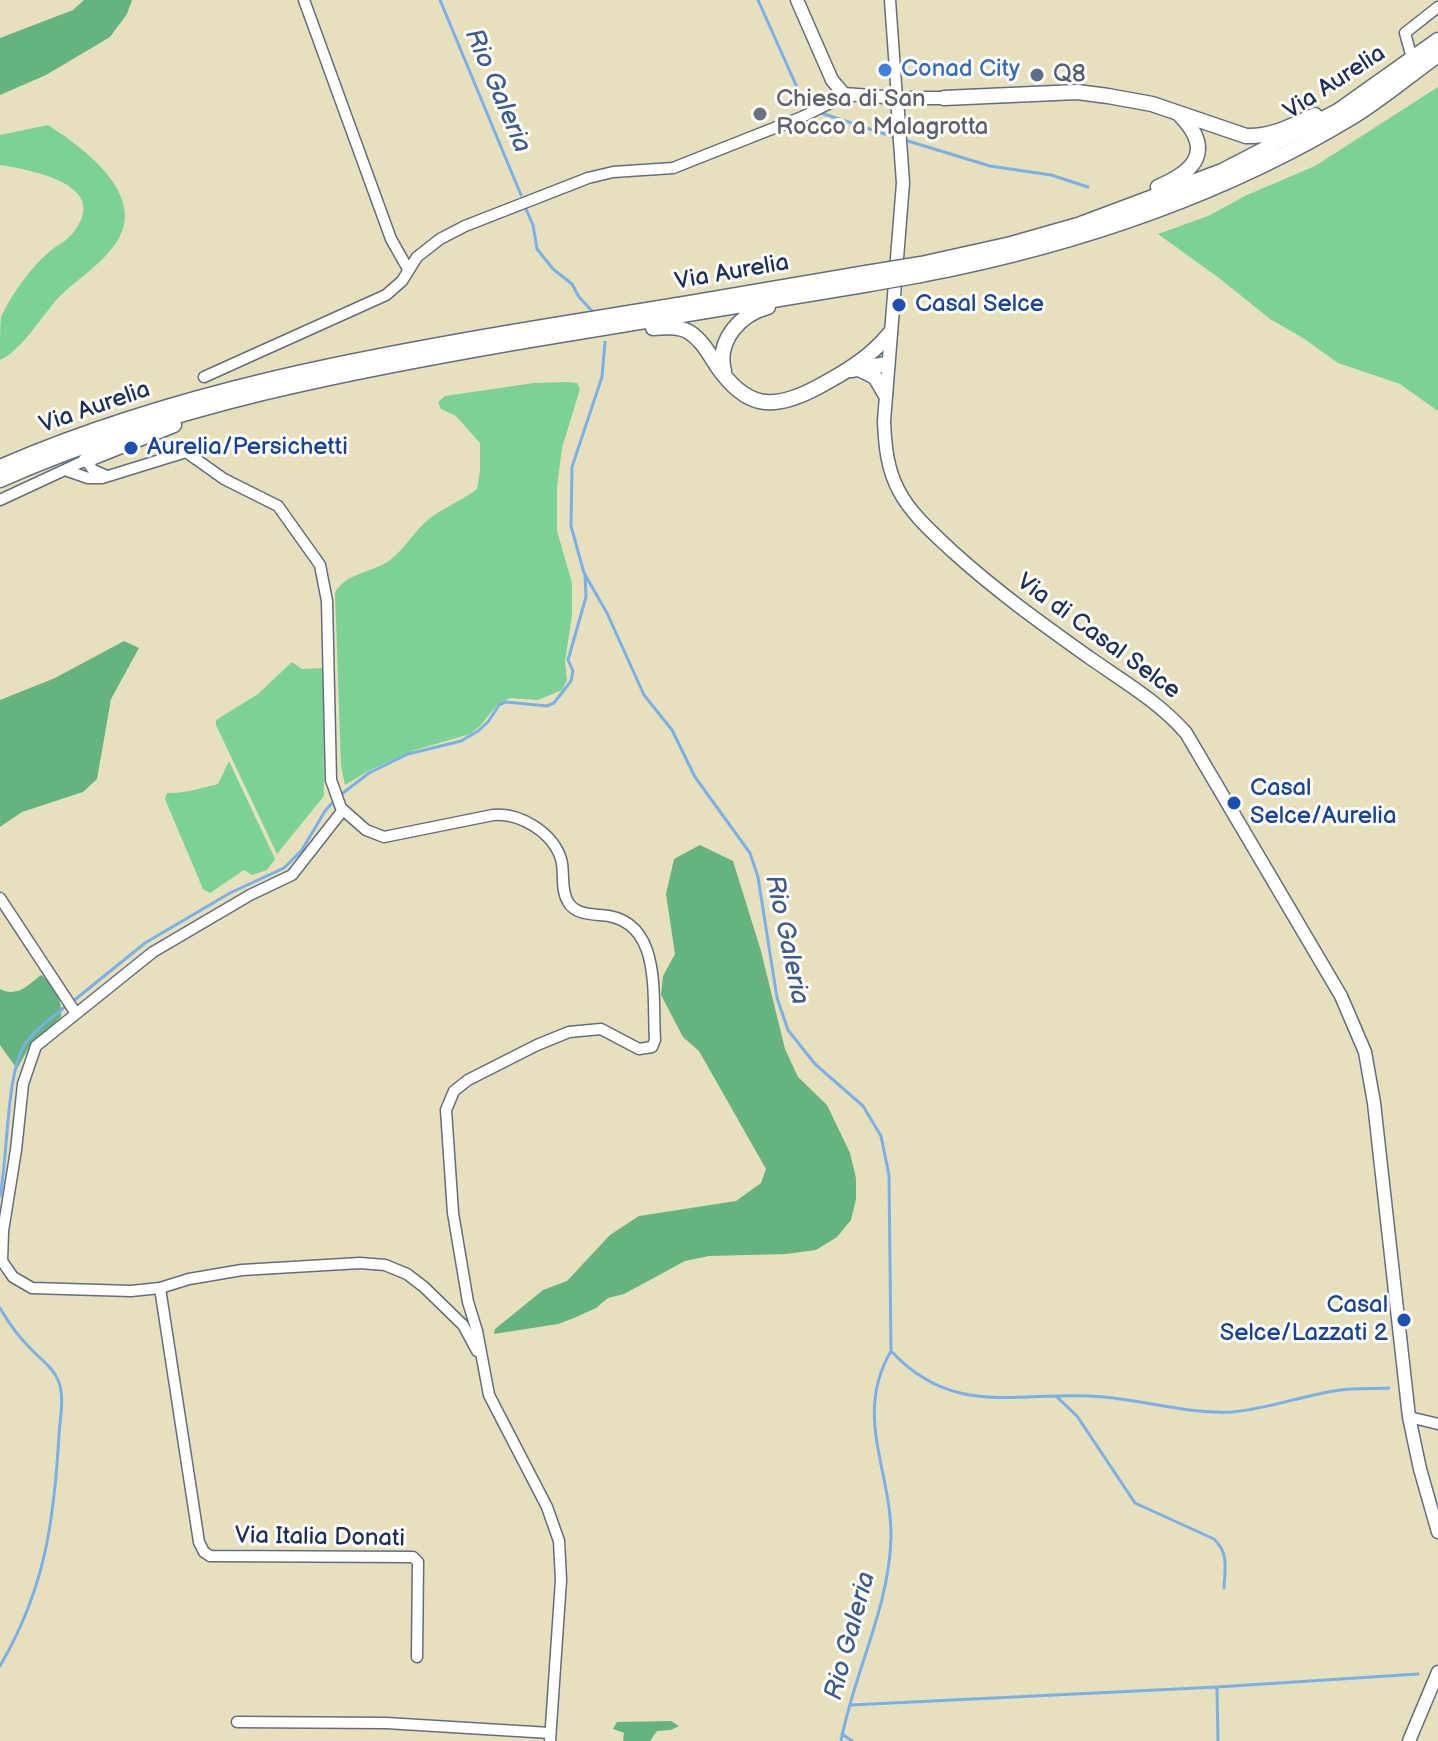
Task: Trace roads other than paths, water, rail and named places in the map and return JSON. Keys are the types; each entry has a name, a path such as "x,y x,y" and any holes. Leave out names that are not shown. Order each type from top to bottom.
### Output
{"highway":[{"path":"1359,99 1365,83 1438,31"},
{"name":"Via Aurelia","path":"921,269 1078,225 1222,171 1359,99 1438,40"},
{"name":"Via Aurelia","path":"0,467 109,424 276,377 368,357 554,331 609,327 868,278 1011,256 1079,237 1159,209 1291,151 1390,93 1438,55"},
{"path":"1390,93 1438,63"},
{"path":"944,98 1077,92 1177,112 1232,132 1261,137 1319,114 1338,111"},
{"path":"1078,225 1191,169 1196,161 1198,140 1194,130 1177,112"},
{"path":"727,379 722,360 724,346 733,329 751,314 769,307 840,295 868,278"},
{"name":"Via Aurelia","path":"0,480 116,433 348,372 624,314 868,278"},
{"path":"609,327 670,327 688,331 704,346 727,379 747,397 774,403 796,398 856,366 876,359 887,364"},
{"path":"856,366 890,333"},
{"path":"856,366 875,377 885,394"},
{"path":"86,460 143,436 277,389"}],"main road":[{"path":"797,0 832,80 846,95 944,98"},
{"name":"Via di Casal Selce","path":"897,98 903,183 885,394 885,447 891,473 905,500 941,540 1003,597 1159,706 1177,723 1193,744 1352,1017 1371,1075 1409,1417 1438,1532"},
{"path":"1409,1741 1438,1672"}],"street":[{"path":"304,0 391,239 408,269"},
{"path":"890,0 897,98"},
{"path":"1410,51 1405,33 1438,7"},
{"path":"204,377 386,295 402,281 417,257 440,239 502,211 613,172 673,168 802,117 846,95"},
{"path":"65,470 90,478 108,476 186,452 230,482 274,502 320,565 326,587 331,780 339,803 371,833 388,837 493,815 508,814 519,818 539,831 557,851 562,863 565,894 572,907 583,913 624,919 642,937 649,955 653,1046 641,1049 601,1029 569,1032 474,1076 454,1091 445,1121 453,1213 468,1302 492,1403 547,1507 559,1541 561,1580 550,1737 386,1723 237,1722"},
{"path":"86,460 93,470 108,476"},
{"name":"Via Aurelia","path":"0,500 86,460"},
{"path":"339,803 290,877 250,895 164,944 71,1006 40,1042 27,1066 3,1231 2,1261 13,1277 32,1288 131,1291 160,1288 189,1279 242,1270 364,1263 385,1265 407,1274 424,1287 463,1325 477,1351 482,1354"},
{"path":"0,898 71,1006"},
{"name":"Via Italia Donati","path":"160,1288 199,1542 204,1552 209,1556 413,1557 418,1562 417,1657"},
{"path":"1409,1417 1438,1424"}],"waterway":[{"name":"Rio Galeria","path":"440,0 521,195"},
{"path":"758,0 800,94 812,107"},
{"path":"818,112 894,137"},
{"path":"908,141 990,166 1051,175 1088,187"},
{"name":"Rio Galeria","path":"526,209 533,225 537,249 553,269 572,284 592,311"},
{"name":"Rio Galeria","path":"605,342 602,377 572,467 571,526 584,573 607,613 644,695 672,730 695,777 750,853 758,877 777,998 788,1030 815,1064 863,1106 881,1136 889,1175 891,1351 880,1375 875,1398 877,1444 890,1513 889,1564 878,1615 841,1741"},
{"path":"339,796 369,773 408,754 461,741 488,722 499,705 506,702 547,706 554,703 571,681 573,671 568,660 586,597 585,574"},
{"path":"72,1002 145,943 230,893 284,868 302,850 333,802"},
{"path":"0,1196 11,1095 19,1057 33,1034 66,1006"},
{"path":"0,1308 22,1339 56,1375 62,1400 54,1497 44,1554 28,1610 0,1666"},
{"path":"891,1351 915,1373 940,1387 992,1397 1104,1397 1199,1411 1232,1412 1340,1390 1389,1388"},
{"path":"1057,1397 1077,1416 1135,1503 1219,1544 1225,1561 1224,1588"},
{"path":"851,1705 1418,1674"},
{"path":"1217,1689 1218,1741"},
{"path":"842,1734 852,1741"}],"place":[{"name":"Conad City","path":"885,70"},
{"name":"Q8","path":"1037,75"},
{"name":"Chiesa di San Rocco a Malagrotta","path":"760,114"},
{"name":"Casal Selce","path":"899,305"},
{"name":"Aurelia/Persichetti","path":"131,448"},
{"name":"Casal Selce/Aurelia","path":"1234,803"},
{"name":"Casal Selce/Lazzati 2","path":"1404,1320"}]}
